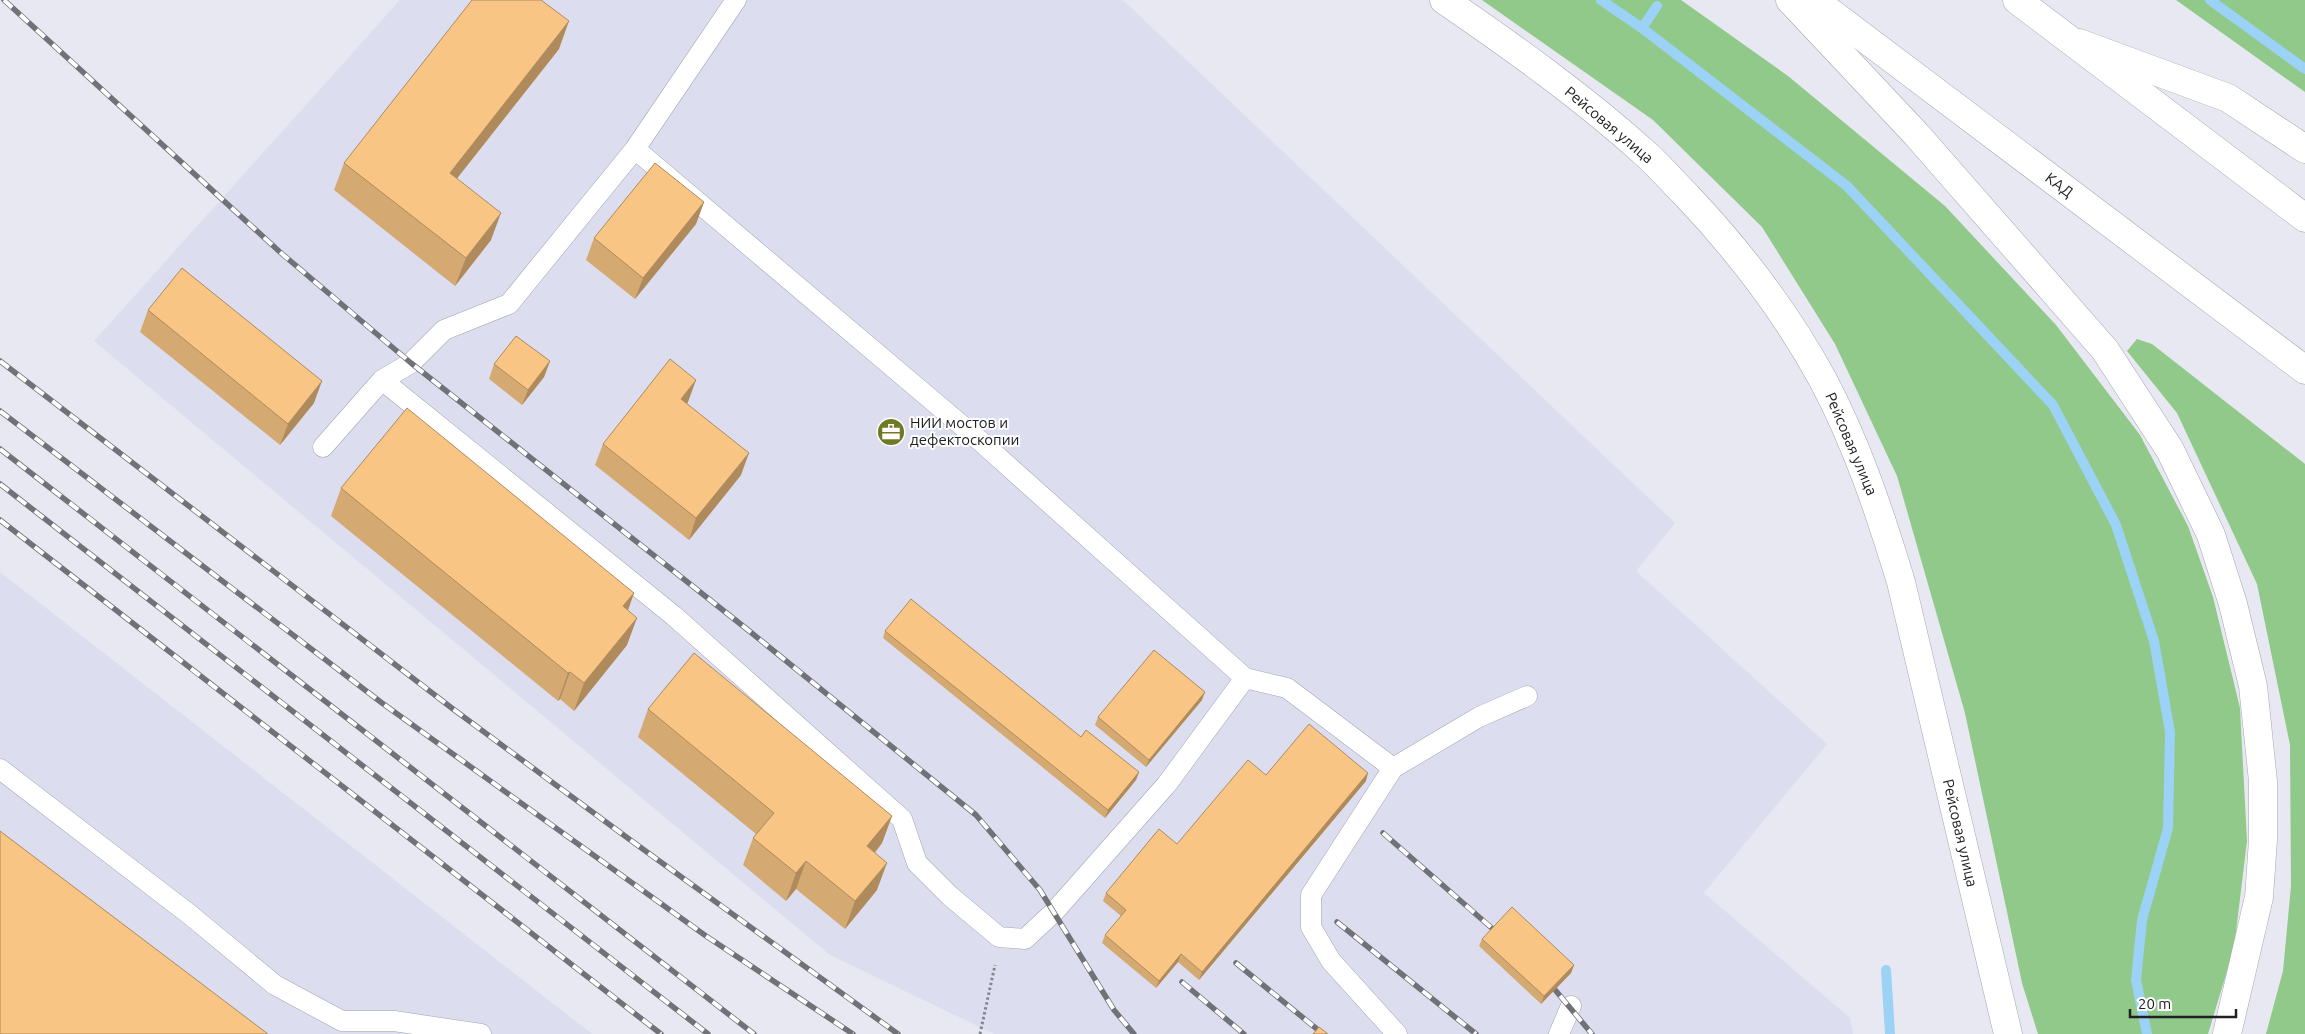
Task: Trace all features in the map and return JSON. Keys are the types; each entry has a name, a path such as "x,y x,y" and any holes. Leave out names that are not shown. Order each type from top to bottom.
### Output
{"main road":[{"name":"Рейсовая улица","path":"1444,0 1573,94 1648,156 1722,234 1759,279 1792,328 1823,381 1852,441 1879,510 1901,582 2008,1034"},
{"path":"1790,0 1916,134 2105,350 2170,450 2211,535 2233,604 2253,686 2263,781 2263,840 2259,897 2227,1034"},
{"name":"КАД","path":"1814,0 2305,370"},
{"path":"2017,0 2305,218"},
{"path":"2070,40 2228,98 2305,148"}],"lane":[{"path":"323,447 382,380 411,363 444,330 509,304 635,149 736,0"},
{"path":"635,149 979,440 1245,678 1287,688 1393,768"},
{"path":"382,380 674,616 902,820 917,863 950,896 999,937 1025,939 1054,912 1168,784 1245,678"},
{"path":"1397,1034 1375,1012 1331,961 1311,927 1311,895 1393,768 1479,717 1527,696"},
{"path":"0,769 188,914 275,985 342,1021 394,1021 481,1034"},
{"path":"1559,1034 1571,1006"}],"path":[{"path":"980,1034 999,937"}],"shaded area":[{"name":"НИИ мостов и дефектоскопии","path":"400,0 1123,0 1675,523 1636,571 1827,744 1704,893 1850,1018 1853,1034 994,1034 830,955 94,341"},
{"path":"0,572 592,1034 0,1034"}],"green space":[{"path":"1482,0 1681,0 1788,76 1945,206 2056,325 2140,435 2188,526 2213,597 2240,708 2247,841 2234,948 2208,1034 2038,1034 2022,983 1965,713 1897,476 1835,344 1762,227 1653,120"},
{"path":"2176,0 2305,0 2305,92"},
{"path":"2137,339 2152,344 2305,464 2305,1034 2266,1034 2283,971 2291,886 2290,745 2257,584 2177,413 2127,351"}],"building":[{"path":"472,0 541,0 569,21 450,173 501,213 466,258 344,163"},
{"path":"655,163 704,202 643,278 594,238"},
{"path":"182,268 322,381 288,424 148,310"},
{"path":"516,336 550,361 528,390 494,364"},
{"path":"670,359 696,380 681,399 749,453 696,518 603,444"},
{"path":"407,408 634,593 623,606 637,618 584,683 570,672 568,673 341,488"},
{"path":"911,599 1081,737 1086,730 1139,772 1108,810 885,631"},
{"path":"1154,650 1205,692 1149,760 1098,717"},
{"path":"694,653 892,816 867,846 887,863 855,901 806,861 796,873 753,838 774,813 648,709"},
{"path":"1309,724 1368,773 1202,972 1181,954 1159,981 1105,935 1126,910 1106,893 1159,829 1177,844 1248,760 1266,775"},
{"path":"0,831 268,1034 0,1034"},
{"path":"1512,907 1574,965 1544,996 1482,939"},
{"path":"1319,1027 1328,1034 1313,1034"}],"waterway":[{"path":"1601,0 1642,28 1847,186 2053,405 2116,525 2154,641 2170,732 2168,828 2142,920 2136,980 2147,1034"},
{"path":"2210,0 2305,69"},
{"path":"1642,28 1657,6"},
{"path":"1886,970 1890,1034"}],"railway":[{"path":"4,0 281,253 411,363 748,630 976,815 1040,890 1114,1010 1134,1034"},
{"path":"0,361 453,709 898,1034"},
{"path":"0,411 382,703 706,936 853,1034"},
{"path":"0,449 754,1034"},
{"path":"0,484 708,1034"},
{"path":"0,520 661,1034"},
{"path":"1383,833 1502,937"},
{"path":"1337,922 1476,1034"},
{"path":"1236,963 1323,1034"},
{"path":"1546,979 1592,1034"},
{"path":"1182,982 1244,1034"}],"place":[{"name":"НИИ мостов и дефектоскопии","path":"891,432"}]}
